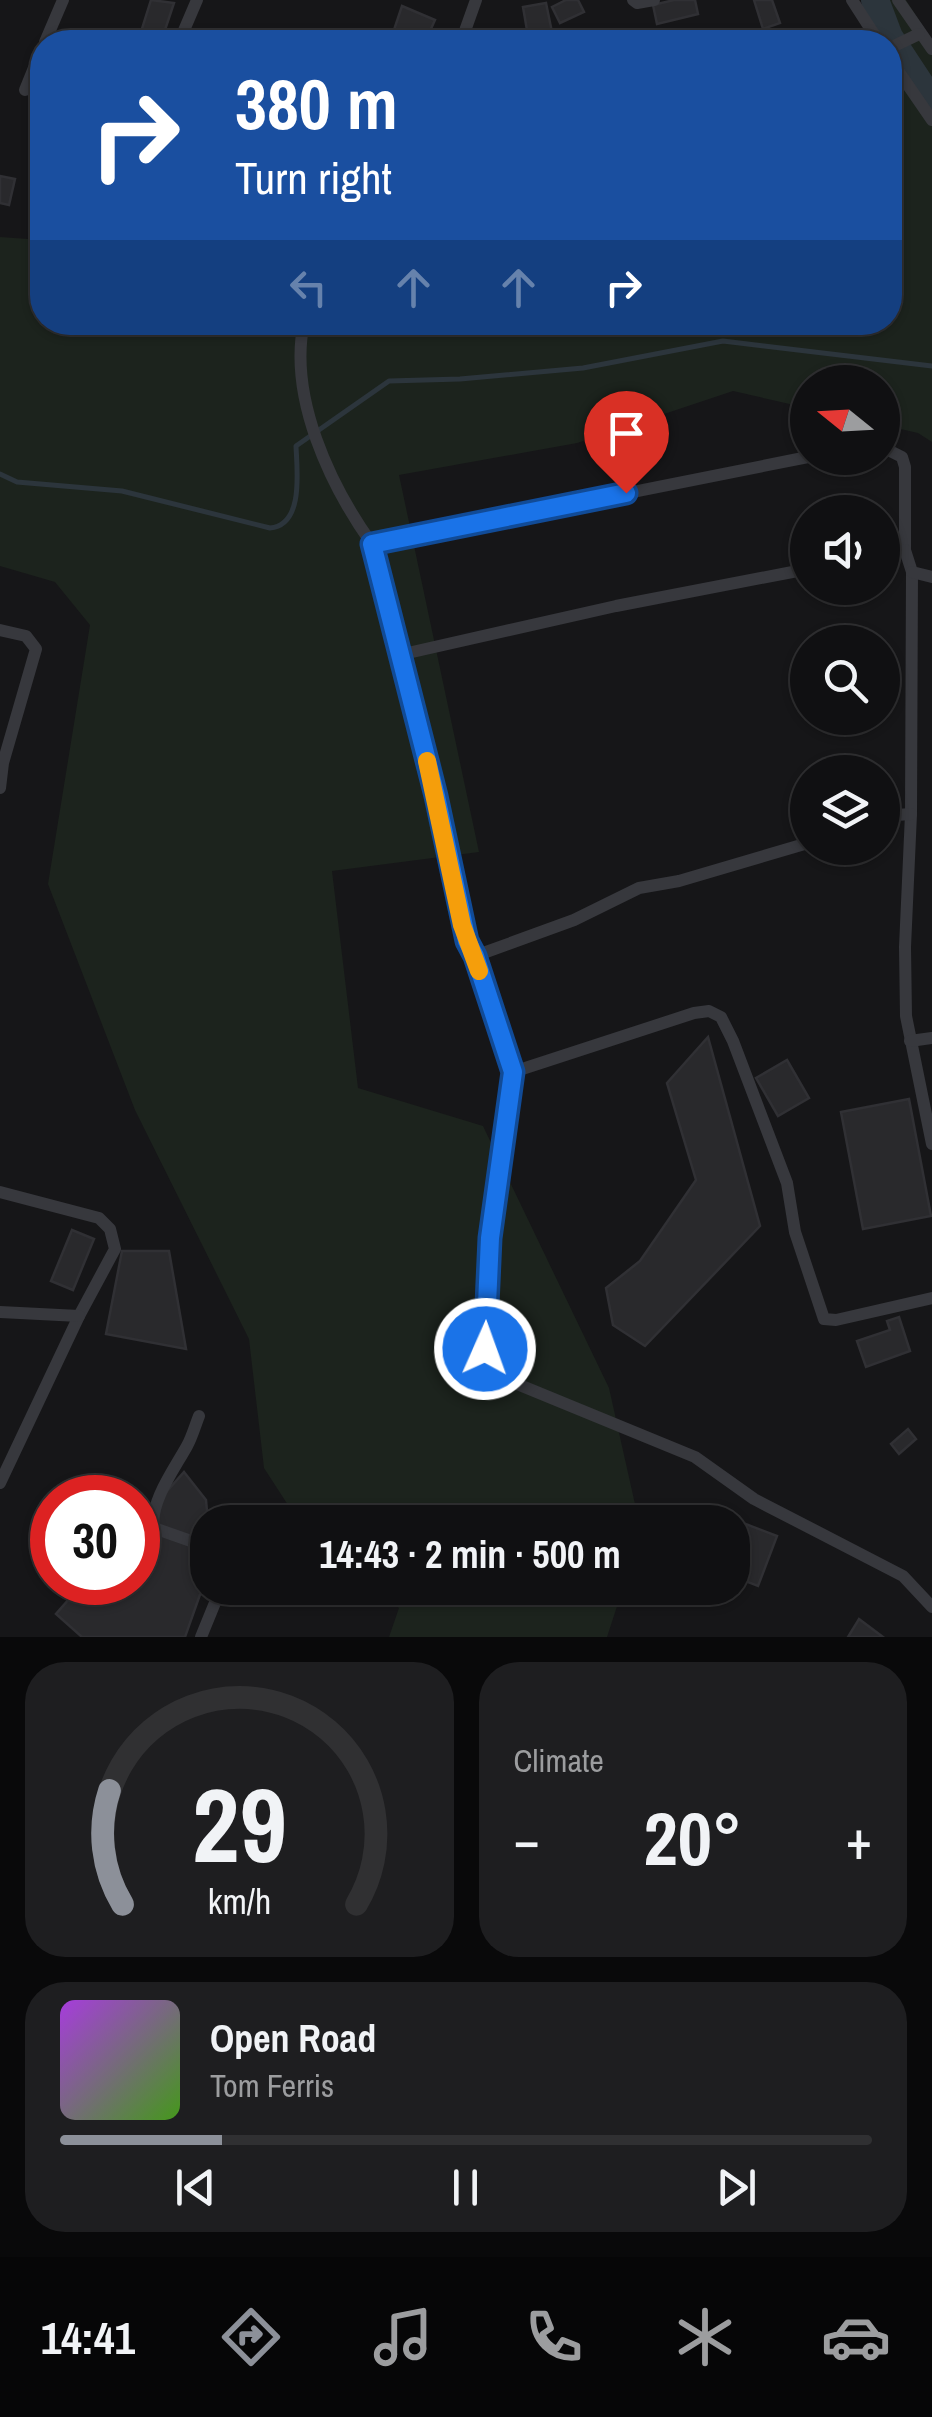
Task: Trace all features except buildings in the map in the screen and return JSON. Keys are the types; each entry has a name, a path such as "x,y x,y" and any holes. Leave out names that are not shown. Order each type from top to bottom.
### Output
{"street":[{"path":"50,30 63,0"},
{"path":"184,30 196,0"},
{"path":"465,30 476,0"},
{"path":"633,0 654,0"},
{"path":"852,0 871,30"},
{"path":"898,0 932,49"},
{"path":"902,42 920,34"},
{"path":"902,76 932,120"},
{"path":"25,90 30,78"},
{"path":"302,335 299,349 312,425 352,516 372,544 436,796 462,925 513,1072 490,1238 485,1349 489,1365 500,1377 694,1458 754,1499 903,1576 932,1608"},
{"path":"900,456 906,468 906,550 912,572 906,1016 932,1144"},
{"path":"372,544 790,461"},
{"path":"900,551 906,550"},
{"path":"399,656 616,606 790,572"},
{"path":"912,572 932,577"},
{"path":"0,630 26,636 36,648 1,762 0,788"},
{"path":"900,815 911,814"},
{"path":"475,956 574,920 639,888 679,881 790,848"},
{"path":"513,1072 694,1013 709,1011 721,1017 786,1183 796,1232 824,1318 836,1320 932,1298"},
{"path":"910,1041 932,1038"},
{"path":"0,1192 98,1218 110,1229 115,1250 79,1316 0,1483"},
{"path":"0,1312 79,1316"},
{"path":"190,1541 154,1528 152,1519 157,1500 189,1444 199,1416"},
{"path":"201,1637 214,1605"}],"shaded area":[{"path":"886,0 906,0 932,40 932,442 918,433 900,429 900,365 790,365 790,404 733,391 577,443 399,475 479,852 332,871 358,1088 483,1126 609,1388 635,1505 288,1505 264,1468 249,1339 135,1110 48,884 90,625 55,582 0,566 0,237 30,239 30,335 902,335 902,30 896,30 900,27"},
{"path":"395,1605 617,1605 607,1637 389,1637 399,1608"}],"waterway":[{"path":"875,0 886,30"},
{"path":"902,57 932,102"},
{"path":"0,474 17,482 122,491 270,528 281,525 293,507 296,446 389,381 583,368 723,341 932,366"}],"slow traffic":[{"path":"427,761 462,925 479,971"}],"route":[{"path":"485,1349 490,1238 513,1072 462,925 436,796 372,544 626,493"}]}
